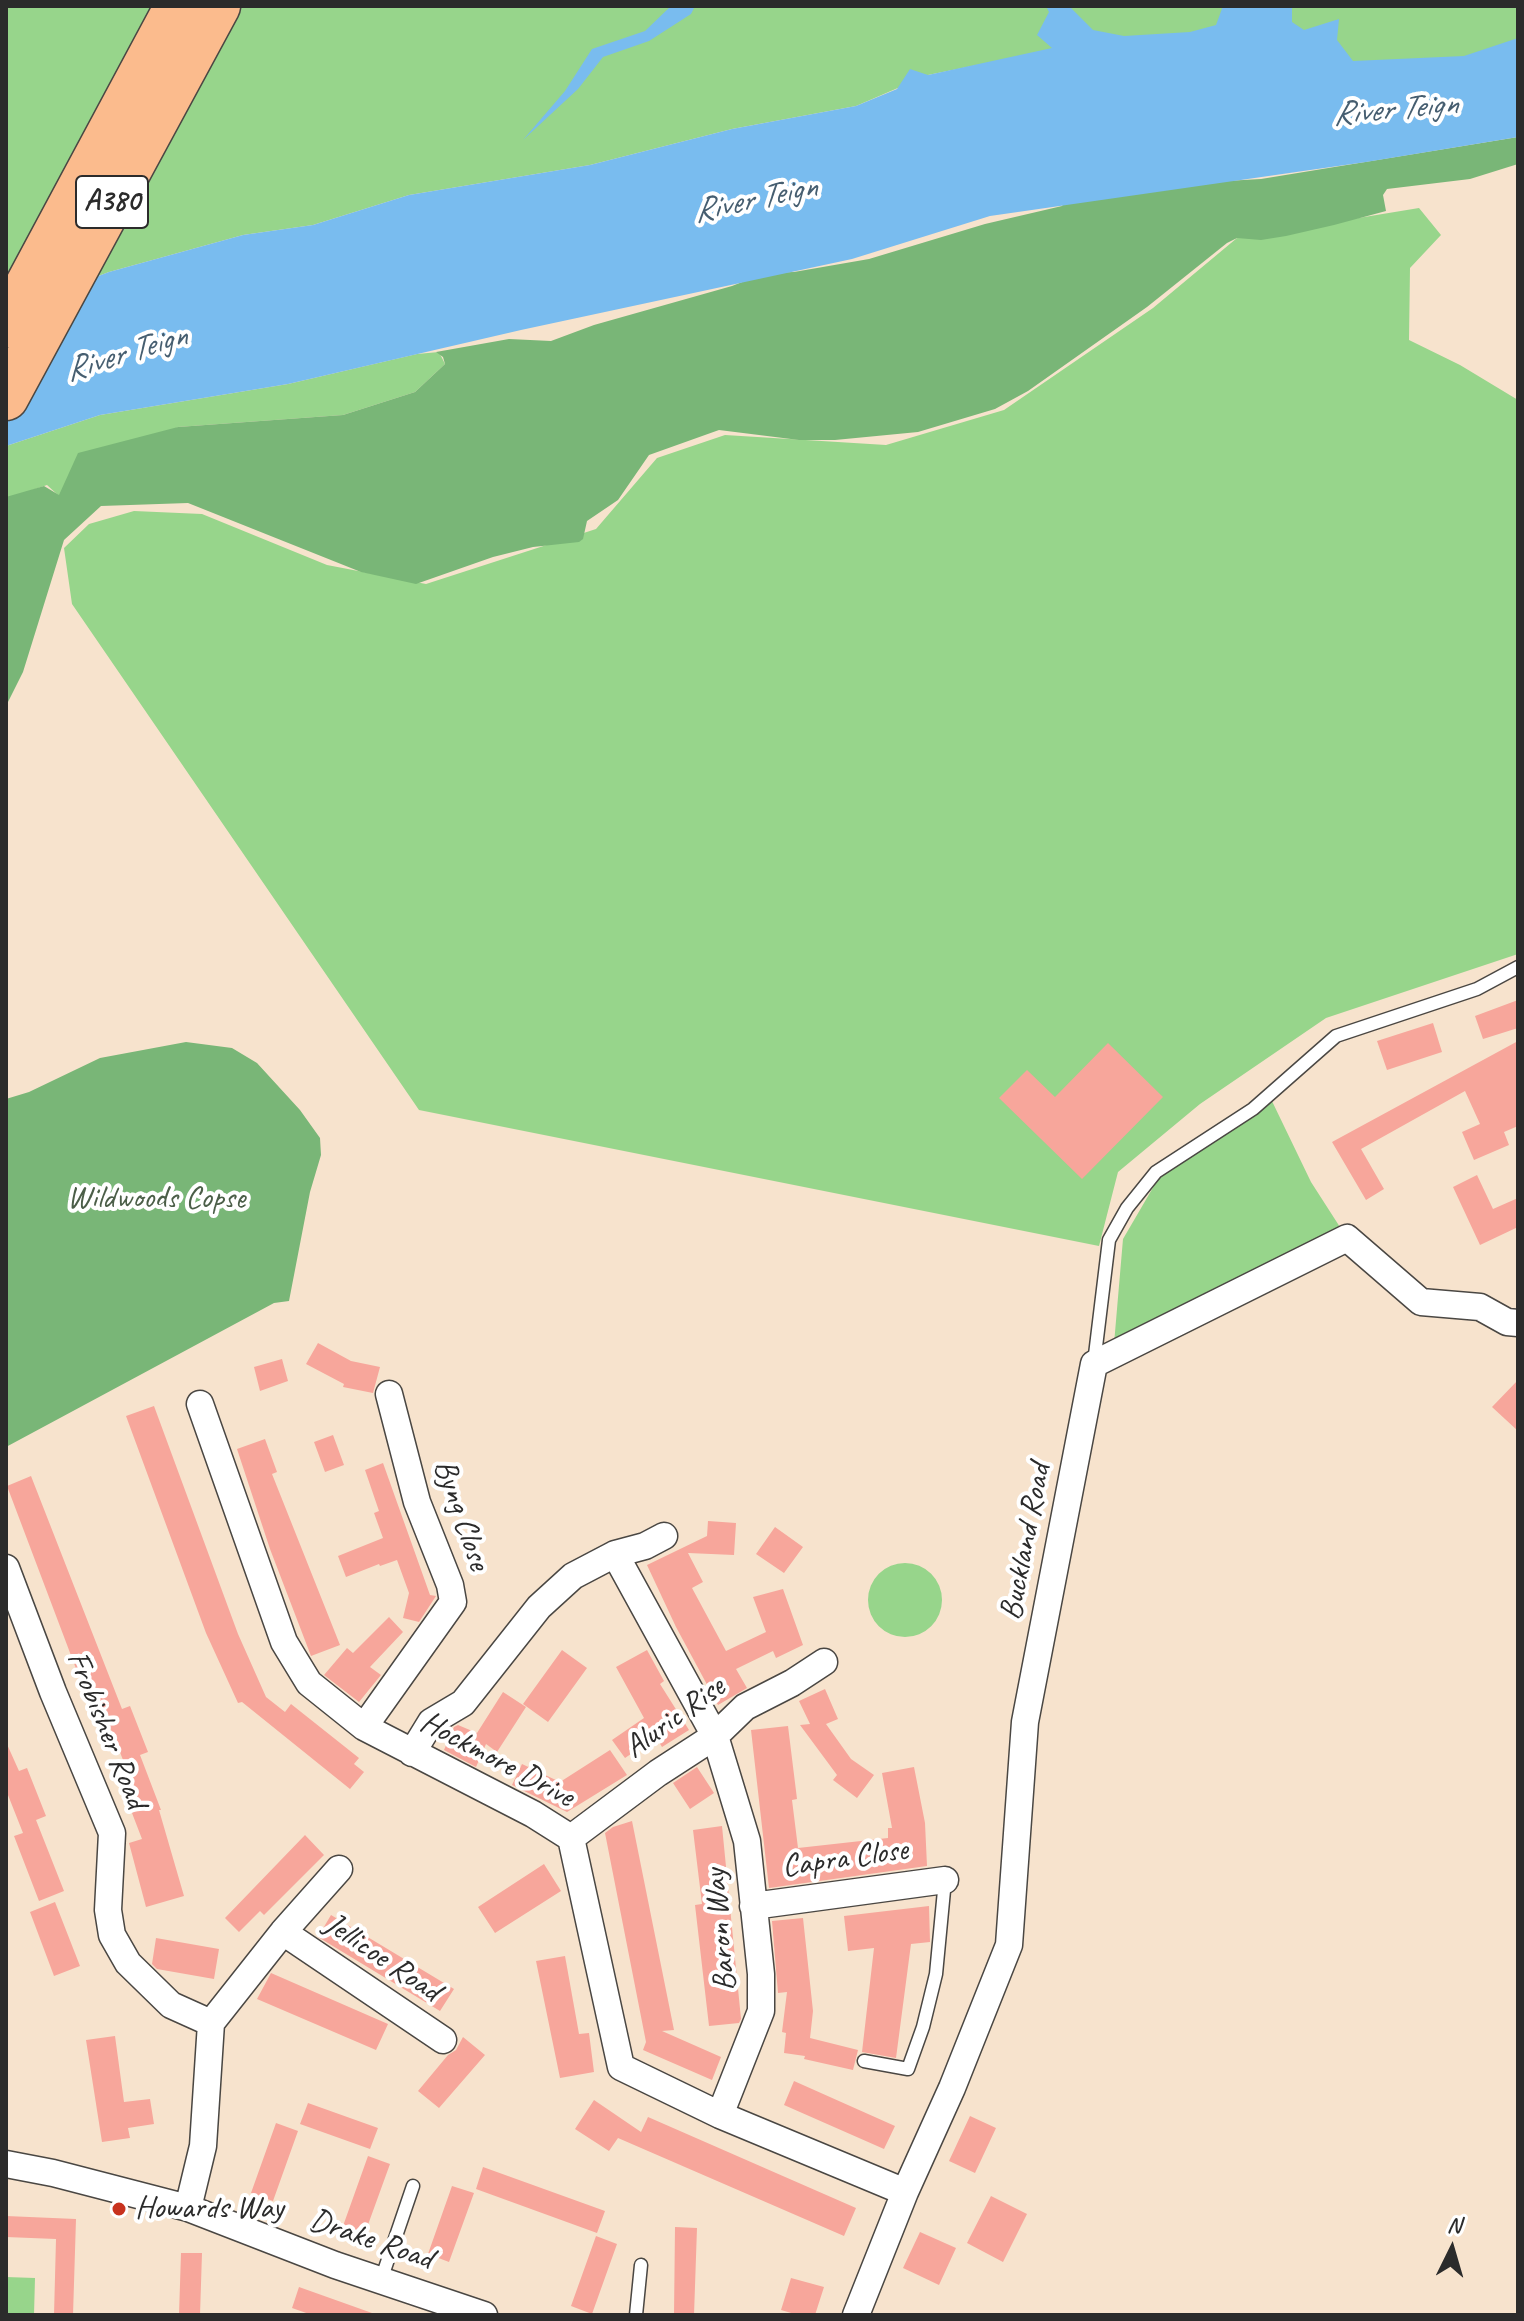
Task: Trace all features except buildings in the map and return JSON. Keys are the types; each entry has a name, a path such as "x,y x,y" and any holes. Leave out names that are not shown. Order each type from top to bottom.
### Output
{"highway":[{"name":"A380","path":"6,325 177,6"},
{"name":"A380","path":"6,398 218,6"}],"street":[{"path":"1094,1364 1347,1238 1421,1302 1480,1307 1507,1322 1518,1323"},
{"name":"Buckland Road","path":"856,2315 1009,1945 1025,1722 1094,1364"},
{"name":"Byng Close","path":"364,1727 453,1602 450,1585 417,1502 389,1394"},
{"name":"Hockmore Drive","path":"200,1404 284,1642 309,1683 364,1727 533,1814 571,1838 621,2067 720,2115 905,2192"},
{"path":"412,1753 431,1722 463,1703 539,1607 573,1576 615,1554 645,1546 664,1536"},
{"name":"Baron Way","path":"615,1554 715,1736 747,1841 761,1974 761,2011 720,2115"},
{"name":"Frobisher Road","path":"6,1568 53,1692 112,1833 108,1910 112,1935 128,1963 171,2005 211,2023"},
{"name":"Aluric Rise","path":"571,1838 658,1773 715,1736 745,1707 792,1683 824,1662"},
{"name":"Jellicoe Road","path":"211,2023 283,1932 339,1869"},
{"name":"Capra Close","path":"753,1906 945,1880"},
{"name":"Jellicoe Road","path":"283,1932 443,2040"},
{"path":"188,2208 203,2146 211,2023"},
{"name":"Drake Road","path":"6,2164 188,2208 335,2265 484,2315"}],"lane":[{"path":"1094,1364 1109,1240 1127,1208 1156,1172 1253,1109 1336,1036 1477,989 1518,967"},
{"path":"864,2061 908,2069 923,2027 936,1974 945,1880"},
{"path":"381,2280 413,2186"},
{"path":"636,2315 641,2265"}],"green space":[{"path":"6,6 1518,6 1518,63 1007,59 928,75 856,106 732,129 590,165 409,195 313,225 243,235 109,272 6,311"},
{"path":"1518,137 1518,164 1470,179 1387,189 1383,195 1386,211 1286,236 1261,240 1237,238 1227,243 1147,307 1028,391 995,409 918,432 835,440 799,440 719,430 649,455 618,500 587,521 583,539 579,542 533,547 493,557 416,584 361,572 188,503 101,506 64,540 23,672 6,706 6,497 44,486 59,495 78,453 178,427 343,415 415,392 445,364 443,357 436,352 509,339 551,341 765,273 794,272 869,259 1064,203 1191,183 1261,179"},
{"path":"1419,208 1441,235 1410,268 1409,340 1460,365 1518,400 1518,954 1326,1018 1200,1104 1118,1172 1099,1246 419,1110 72,604 64,548 89,524 134,511 202,514 327,565 426,584 596,529 657,458 725,435 886,445 1004,410 1153,308 1237,238"},
{"path":"439,352 445,364 415,392 343,415 178,427 59,496 47,485 6,499 6,446 100,415 288,384 417,354"},
{"name":"Wildwoods Copse","path":"186,1042 232,1048 257,1063 300,1110 320,1138 321,1155 310,1192 289,1301 274,1303 6,1447 6,1099 29,1092 100,1058"},
{"path":"1270,1097 1311,1182 1347,1238 1114,1344 1123,1239 1158,1179"},
{"path":"905,1563 919,1566 931,1574 939,1586 942,1600 939,1614 931,1626 919,1634 905,1637 891,1634 879,1626 871,1614 868,1600 871,1586 879,1574 891,1566"},
{"path":"6,2277 35,2278 34,2315 6,2315"}],"water":[{"path":"671,6 695,6 691,14 649,41 603,57 578,89 523,140 565,91 592,49 645,31"},
{"name":"River Teign","path":"1046,6 1069,6 1093,30 1124,36 1190,32 1216,25 1223,6 1292,6 1292,22 1304,30 1339,19 1337,40 1353,61 1464,56 1518,38 1518,137 990,216 852,259 288,384 100,415 6,446 6,311 109,272 243,235 313,225 409,195 590,165 732,129 856,106 897,89 910,69 928,75 1052,48 1037,35 1049,12"}],"place":[{"name":"Howards Way","path":"119,2209"}]}
